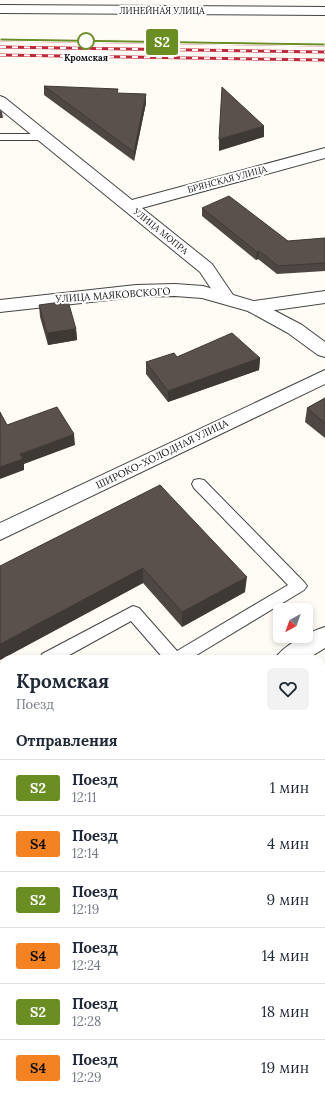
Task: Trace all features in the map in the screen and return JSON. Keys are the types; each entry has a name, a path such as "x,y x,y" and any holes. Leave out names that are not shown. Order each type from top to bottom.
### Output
{"street":[{"name":"ЛИНЕЙНАЯ УЛИЦА","path":"0,9 325,11"},
{"name":"УЛИЦА МОПРА","path":"0,101 206,268 226,298"},
{"name":"БРЯНСКАЯ УЛИЦА","path":"129,206 325,153"},
{"name":"УЛИЦА МАЯКОВСКОГО","path":"0,306 144,291 203,292 226,298"},
{"path":"254,306 325,297"},
{"path":"226,298 254,306 295,329 325,351"},
{"name":"ШИРОКО-ХОЛОДНАЯ УЛИЦА","path":"0,532 325,376"},
{"path":"293,655 325,636"}],"lane":[{"path":"0,137 43,137"},
{"path":"183,655 300,586 199,484"},
{"path":"55,655 133,612 172,655"}],"building":[{"path":"44,86 118,89 117,93 146,94 134,152"},
{"path":"222,87 264,126 219,139"},
{"path":"229,196 288,241 325,238 325,263 278,266 259,251 257,252 202,208"},
{"path":"68,301 76,329 47,333 39,305"},
{"path":"232,333 260,358 168,391 146,362 174,353 177,357"},
{"path":"325,398 325,423 307,408"},
{"path":"57,407 74,434 20,454 23,459 0,467 0,412 7,425"},
{"path":"160,485 247,577 182,612 143,568 0,644 0,566"}],"railway":[{"path":"0,40 325,45"},
{"path":"0,47 325,52"},
{"path":"0,55 325,60"}],"train":[{"name":"S2","path":"0,40 325,45"}],"place":[{"name":"Кромская","path":"86,41"}]}
